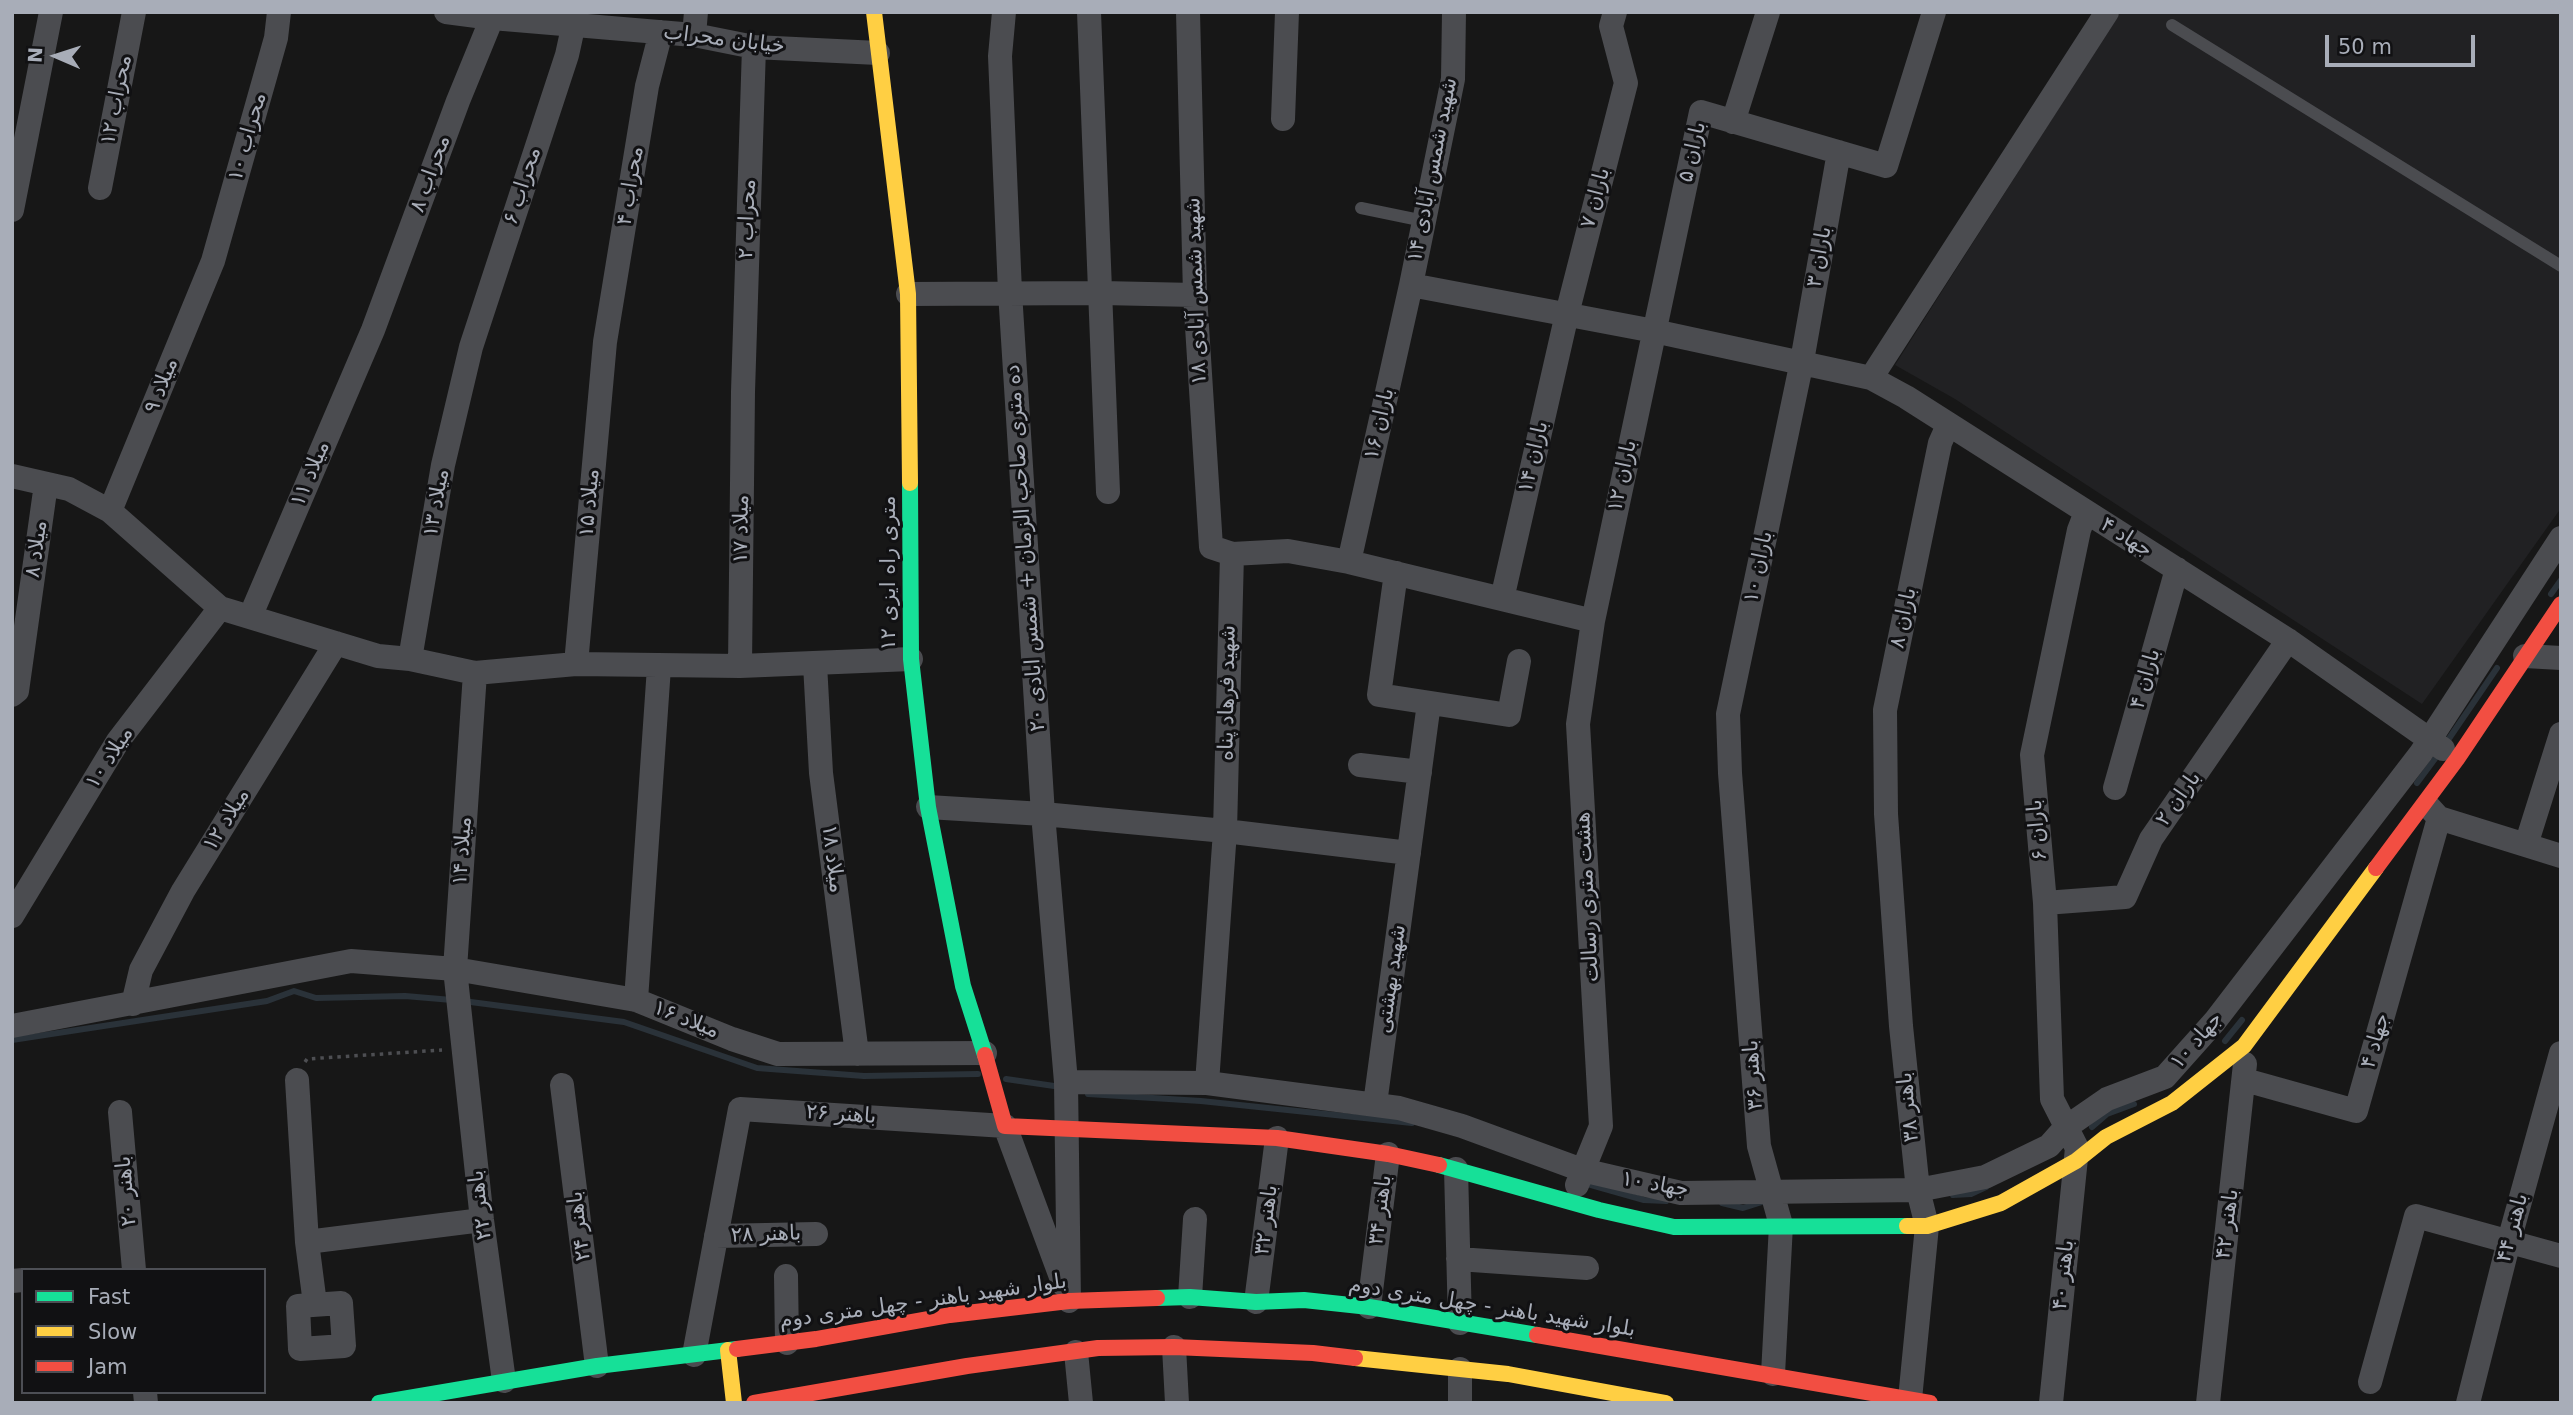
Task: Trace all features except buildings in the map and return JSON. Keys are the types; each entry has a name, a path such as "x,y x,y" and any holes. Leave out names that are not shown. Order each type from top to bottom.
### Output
{"street":[{"path":"12,210 51,12"},
{"name":"محراب ۱۲","path":"100,188 134,12"},
{"name":"محراب ۱۰","path":"213,261 276,38 279,12"},
{"name":"خیابان محراب","path":"446,12 492,18 533,16 661,32 695,24 754,47 878,53"},
{"name":"۱۲ متری راه ایزی","path":"874,12 908,294 911,659 928,807 963,986 999,1098 1005,1126"},
{"name":"ده متری صاحب الزمان + شمس ابادی ۲۰","path":"1003,12 1000,56 1010,292 1043,814 1066,1082 1069,1301"},
{"path":"1089,12 1108,492"},
{"name":"شهید شمس آبادی ۱۸","path":"1188,12 1195,295 1211,547 1232,554"},
{"path":"1283,119 1287,12"},
{"name":"شهید شمس آبادی ۱۴","path":"1411,285 1453,79 1454,12"},
{"name":"باران ۷","path":"1567,314 1626,83 1611,26 1615,12"},
{"path":"1734,122 1768,12"},
{"name":"باران ۵","path":"1654,331 1701,112 1886,166 1934,12"},
{"path":"1871,378 2107,12"},
{"name":"محراب ۸","path":"373,330 458,101 492,18"},
{"name":"محراب ۶","path":"471,347 567,55 574,23"},
{"name":"محراب ۴","path":"606,342 647,86 661,32"},
{"name":"محراب ۲","path":"743,392 754,47"},
{"name":"باران ۳","path":"1801,362 1839,152"},
{"name":"میلاد ۹","path":"110,511 213,261"},
{"name":"جهاد ۴","path":"1411,285 1654,331 1871,378 1906,397 2288,640 2443,748"},
{"name":"باران ۱۶","path":"1349,562 1411,285"},
{"path":"908,294 1010,292 1195,295"},
{"name":"باران ۱۴","path":"1502,599 1567,314"},
{"name":"میلاد ۱۱","path":"250,617 373,330"},
{"name":"باران ۱۲","path":"1593,621 1654,331"},
{"name":"میلاد ۱۵","path":"576,664 606,342"},
{"name":"میلاد ۱۳","path":"410,659 443,466 471,347"},
{"name":"باران ۱۰","path":"1730,774 1728,714 1801,362"},
{"name":"میلاد ۱۷","path":"740,666 743,392"},
{"name":"باران ۸","path":"1886,814 1885,710 1940,443 1948,425"},
{"path":"12,476 69,489 110,511 220,608 378,656 410,659 475,673 576,664 740,666 911,659"},
{"name":"میلاد ۸","path":"12,695 16,691 46,484"},
{"name":"باران ۶","path":"2072,1143 2052,1100 2045,903 2032,755 2079,530 2086,512"},
{"name":"جهاد ۱۰","path":"1066,1082 1207,1083 1399,1108 1462,1126 1582,1170 1681,1193 1918,1190 1985,1177 2049,1146 2072,1143 2107,1099 2165,1077 2215,1021 2421,753 2443,748 2561,538"},
{"path":"1232,554 1288,551 1349,562 1593,621"},
{"name":"شهید فرهاد پناه","path":"1207,1083 1225,831 1232,554"},
{"name":"باران ۴","path":"2115,788 2177,569"},
{"path":"1396,573 1379,695 1509,715 1519,662"},
{"path":"1069,1301 1005,1126 1277,1138 1388,1154 1457,1169 1572,1202 1674,1227 1781,1224 1927,1226 2001,1203 2072,1143 2106,1137 2172,1103 2244,1045 2432,810 2443,748 2525,656 2561,604"},
{"name":"میلاد ۱۰","path":"12,916 118,741 220,608"},
{"name":"هشت متری رسالت","path":"1572,1202 1601,1126 1578,724 1593,621"},
{"name":"باران ۲","path":"2045,903 2125,897 2151,839 2288,640"},
{"name":"میلاد ۱۲","path":"133,1004 141,970 183,891 337,643"},
{"path":"2525,656 2561,658"},
{"name":"میلاد ۱۸","path":"815,664 821,773 857,1054"},
{"name":"میلاد ۱۶","path":"659,667 636,1000 732,1039 778,1054 986,1058"},
{"name":"میلاد ۱۴","path":"461,1039 455,969 475,673"},
{"name":"شهید بهشتی","path":"1375,1104 1429,703"},
{"path":"2526,845 2561,734"},
{"path":"1360,765 1420,772"},
{"name":"باهنر ۳۶","path":"1730,774 1759,1146 1781,1224 1773,1374"},
{"path":"928,807 1043,814 1225,831 1409,853"},
{"path":"2432,810 2561,856"},
{"name":"جهاد ۴","path":"2245,1080 2356,1111 2432,810"},
{"name":"باهنر ۳۸","path":"1886,814 1901,1026 1918,1190 1927,1226 1920,1401"},
{"path":"12,1026 351,961 455,969 636,1000"},
{"name":"باهنر ۲۲","path":"461,1039 504,1381"},
{"name":"باهنر ۴۲","path":"2207,1403 2245,1080 2244,1045"},
{"name":"باهنر ۴۴","path":"2468,1403 2508,1241 2561,1053"},
{"path":"297,1080 307,1242 316,1304"},
{"name":"باهنر ۲۴","path":"562,1085 597,1366"},
{"name":"باهنر ۲۶","path":"694,1355 740,1109 1005,1126"},
{"name":"باهنر ۲۰","path":"120,1112 134,1268"},
{"name":"باهنر ۳۲","path":"1256,1302 1277,1138"},
{"name":"باهنر ۴۰","path":"2051,1403 2072,1143"},
{"name":"باهنر ۳۴","path":"1372,1324 1388,1154"},
{"path":"1457,1169 1460,1323"},
{"path":"2370,1382 2416,1216 2561,1256"},
{"path":"1190,1297 1195,1219"},
{"path":"307,1242 482,1220"},
{"name":"باهنر ۲۸","path":"716,1236 816,1234"},
{"path":"1458,1259 1587,1268"},
{"path":"786,1276 788,1343"},
{"name":"بلوار شهید باهنر - چهل متری دوم","path":"379,1403 597,1366 788,1343 950,1315 1069,1301 1190,1297 1256,1302 1304,1300 1372,1324 1396,1312 1920,1401"},
{"path":"1313,1353 1328,1344 1331,1328 1329,1312 1314,1303"},
{"path":"1372,1324 1373,1349 1384,1361"},
{"path":"1174,1347 1177,1403"},
{"path":"754,1403 967,1366 1098,1348 1174,1347 1313,1353 1460,1368 1508,1374 1622,1398 1666,1403"},
{"path":"729,1350 734,1403"},
{"path":"1076,1352 1081,1403"},
{"path":"1460,1368 1460,1403"}],"lane":[{"path":"2172,25 2561,266"},
{"path":"1361,208 1424,221"}],"path":[{"path":"297,1080 307,1059 461,1039"}],"shaded area":[{"path":"2120,12 2561,12 2561,508 2422,704 1955,399 1895,365"}],"waterway":[{"path":"2551,594 2561,580"},
{"path":"2446,743 2497,668"},
{"path":"2417,783 2440,752"},
{"path":"12,1040 267,1001 294,991 316,998 405,996 452,1000"},
{"path":"463,1001 624,1022 757,1068 864,1076 978,1074"},
{"path":"2225,1041 2242,1020"},
{"path":"1006,1079 1061,1087"},
{"path":"1088,1094 1201,1101 1412,1123"},
{"path":"2092,1127 2107,1114 2134,1104"},
{"path":"1584,1183 1644,1200 1666,1201"},
{"path":"1953,1195 1971,1194 1986,1187"},
{"path":"1722,1203 1743,1208 1762,1202"}],"traffic: fast":[{"path":"910,483 911,659 928,807 963,986 985,1055"},
{"path":"1439,1165 1599,1210 1674,1227 1907,1226"},
{"path":"1157,1298 1190,1297 1256,1302 1304,1300 1369,1307 1537,1335"},
{"path":"379,1403 597,1366 737,1349"}],"traffic: slow":[{"path":"874,12 908,294 910,483"},
{"path":"1907,1226 1927,1226 2001,1203 2076,1161 2106,1137 2172,1103 2244,1046 2376,868"},
{"path":"728,1350 734,1403"},
{"path":"1355,1358 1508,1374 1666,1403"}],"traffic: jam":[{"path":"2376,868 2457,759 2561,604"},
{"path":"985,1055 1005,1126 1277,1138 1388,1154 1439,1165"},
{"path":"737,1349 816,1339 950,1315 1069,1301 1157,1298"},
{"path":"1537,1335 1930,1403"},
{"path":"754,1403 967,1366 1098,1348 1174,1347 1313,1353 1355,1358"}]}
